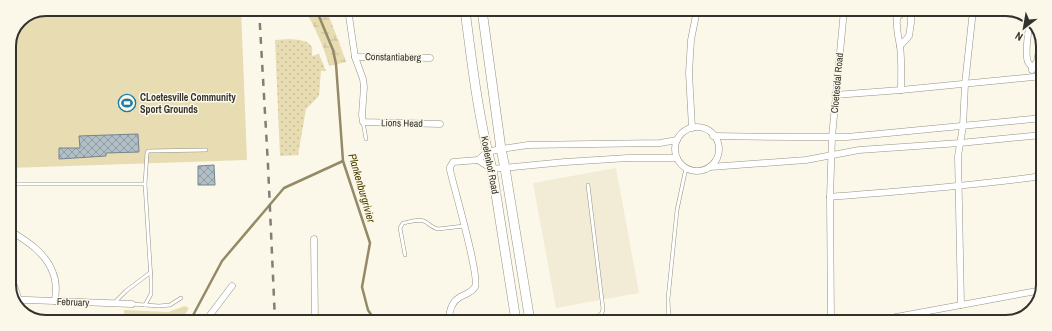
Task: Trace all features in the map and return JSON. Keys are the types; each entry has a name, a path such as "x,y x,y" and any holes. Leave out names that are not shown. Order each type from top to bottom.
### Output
{"main road":[{"name":"Koelenhof Road","path":"465,16 487,152 492,169 515,315"},
{"name":"Koelenhof Road","path":"483,16 501,148 529,315"}],"street":[{"path":"349,16 355,56 363,79 363,122"},
{"path":"692,128 689,73 691,40 696,16"},
{"name":"Cloetesdal Road","path":"831,315 831,155 835,96 843,16"},
{"path":"899,16 897,18 896,28 900,46 902,68 901,90"},
{"path":"900,46 909,36 911,16"},
{"path":"961,305 958,156 963,126 965,84 972,16"},
{"path":"1029,27 1027,55 1028,61 1032,67"},
{"name":"Constantiaberg","path":"355,56 430,58"},
{"path":"1031,77 1032,67 1036,63"},
{"path":"835,96 1036,77"},
{"path":"713,136 790,138 847,137 1036,119"},
{"name":"Lions Head","path":"363,122 440,124"},
{"path":"692,128 704,129 709,132 717,142 718,155 715,162 704,170 692,171 686,168 680,164 675,152 675,146 681,134 692,128"},
{"path":"710,167 806,160 859,150 1036,136"},
{"path":"449,315 454,302 475,287 475,274 450,170 453,162 478,160 487,152 501,148 528,145 660,143 677,140"},
{"path":"478,160 492,169 628,158 677,158"},
{"path":"830,197 958,186 1036,177"},
{"path":"16,235 43,256 54,274 56,285 55,301"},
{"path":"314,239 316,315"},
{"path":"210,315 232,286"},
{"path":"907,315 1035,291"},
{"name":"February","path":"20,300 132,304"}],"lane":[{"path":"363,122 366,139"},
{"path":"145,305 151,294 145,184 146,154 147,152 206,150"},
{"path":"669,315 668,299 677,210 686,168"},
{"path":"16,184 145,184"},
{"path":"588,185 603,309 602,313 599,315"},
{"path":"405,255 400,228 403,223 421,220 438,229 464,226"},
{"path":"114,304 126,291 151,272"},
{"path":"132,304 159,306 170,305 181,298"}],"shaded area":[{"path":"616,168 639,293 556,308 533,183"}],"green space":[{"name":"CLoetesville Community Sport Grounds","path":"46,16 241,16 247,160 16,168 16,46 18,34 29,21 34,18"},
{"path":"308,16 329,16 346,62 329,66 325,52"},
{"path":"289,39 307,42 312,48 312,56 319,54 326,71 321,71 319,96 306,109 298,155 280,156 275,40"},
{"path":"185,306 189,308 185,315 124,315 124,310 168,312"}],"building":[{"path":"138,134 139,152 106,153 106,156 59,159 59,148 80,148 79,136"},
{"path":"214,165 215,185 198,185 198,166"}],"waterway":[{"name":"Plankenburgrivier","path":"319,16 333,50 336,64 343,161 370,243 362,287 368,310 371,315"},
{"path":"193,315 222,261 284,188 343,161"}],"railway":[{"path":"259,16 275,315"}],"place":[{"name":"CLoetesville Community Sport Grounds","path":"127,103"}]}
